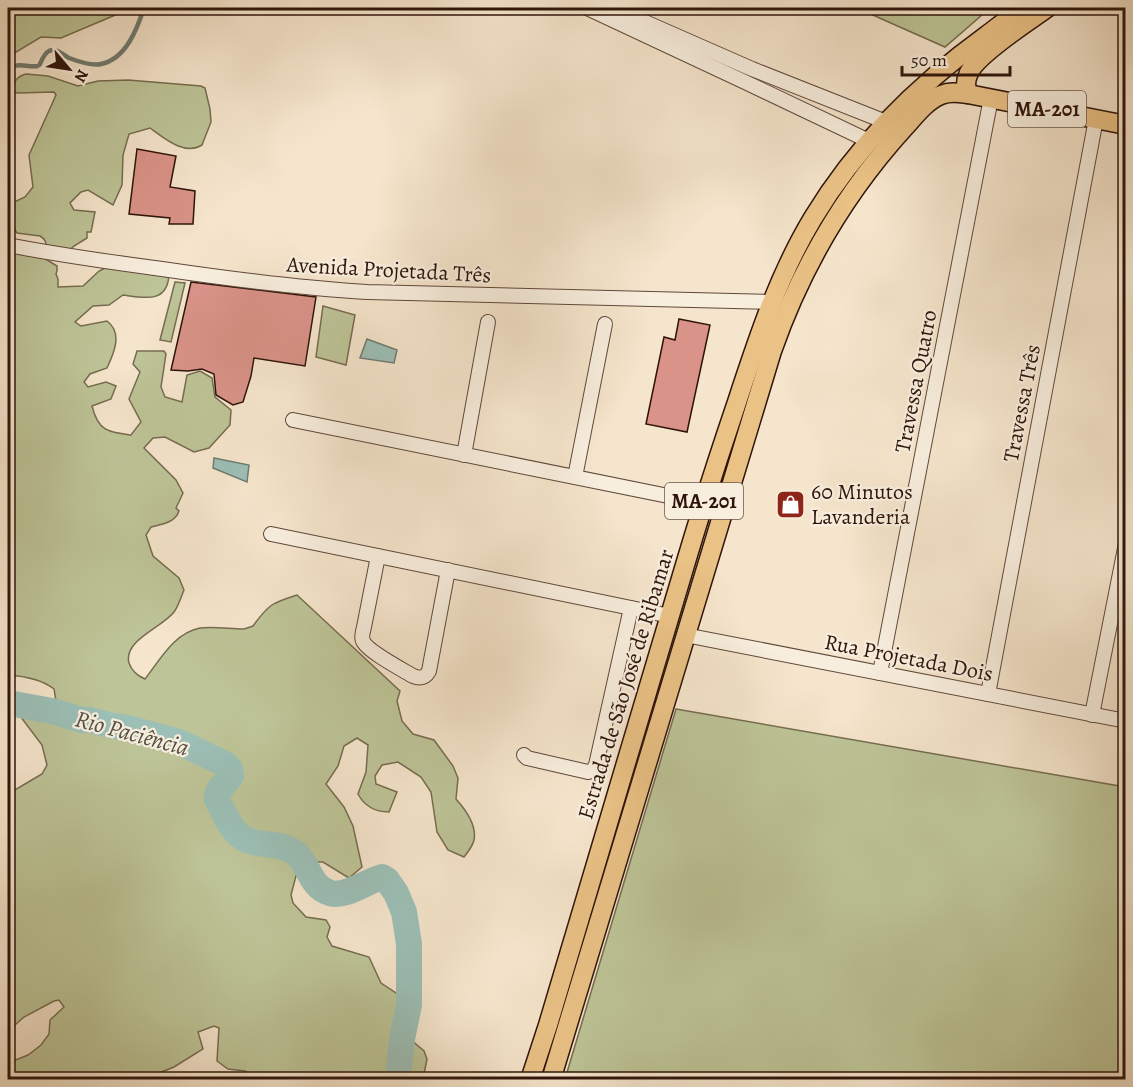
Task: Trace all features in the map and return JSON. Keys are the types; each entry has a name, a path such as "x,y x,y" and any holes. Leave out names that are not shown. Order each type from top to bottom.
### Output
{"main road":[{"name":"Estrada de São José de Ribamar","path":"530,1080 703,503 755,345 771,302 797,245 844,171 886,122 921,87 956,57 1024,8"},
{"path":"968,94 967,76 972,66 1047,8"},
{"name":"Estrada de São José de Ribamar","path":"551,1080 772,351 794,295 829,228 849,197 890,144 928,103 940,95 952,92 968,94"},
{"name":"MA-201","path":"968,94 1125,125"}],"street":[{"path":"587,8 609,10 748,75 868,141"},
{"path":"748,75 886,122"},
{"name":"Travessa Quatro","path":"880,673 991,98"},
{"name":"Travessa Três","path":"988,694 1096,119"},
{"name":"Avenida Projetada Três","path":"8,245 54,254 315,289 771,302"},
{"path":"464,454 488,322"},
{"path":"575,477 605,324"},
{"path":"293,420 703,503"},
{"path":"270,534 670,616"},
{"path":"1092,715 1125,543"},
{"path":"378,556 362,636 363,643 370,650 420,678 426,676 429,671 448,570"},
{"path":"524,755 527,758 588,772 593,770 631,608"},
{"name":"Rua Projetada Dois","path":"685,634 1125,721"}],"green space":[{"path":"8,8 125,8 120,13 61,38 41,37 8,57"},
{"path":"857,8 990,8 945,47"},
{"path":"26,74 48,76 78,86 98,81 128,80 201,86 205,88 211,122 202,145 195,148 174,144 150,128 129,134 123,155 122,185 113,205 88,190 81,192 70,203 74,210 95,212 91,232 87,232 87,238 60,259 46,251 46,242 40,236 17,233 8,220 8,205 25,197 33,187 29,155 56,95 54,92 17,93 13,91 16,80"},
{"path":"8,242 18,254 39,255 57,266 58,287 83,286 99,271 113,264 169,272 165,290 160,294 154,297 123,295 109,305 93,306 75,322 81,326 107,321 115,331 116,343 107,368 90,374 84,382 88,387 106,382 116,386 111,399 92,406 97,421 105,429 131,435 141,422 129,399 140,372 133,364 137,351 164,351 166,354 161,387 165,397 182,402 187,375 200,371 212,378 215,397 231,410 230,425 209,448 194,452 165,437 153,438 144,448 176,480 183,493 176,508 179,511 177,515 168,522 151,527 146,535 153,556 179,578 184,590 169,618 145,634 132,647 129,663 134,671 145,679 168,648 191,631 205,627 244,629 253,626 272,605 297,595 400,691 397,701 402,721 413,734 434,740 453,766 458,778 456,799 470,818 474,829 473,844 464,857 448,850 437,832 431,792 421,777 398,762 382,765 375,776 376,784 397,792 389,812 375,810 367,805 358,794 366,772 368,745 357,738 344,746 338,766 326,784 344,807 353,826 362,867 349,878 323,862 305,862 297,872 291,895 293,903 306,917 326,920 330,927 327,937 332,946 369,957 381,983 402,997 407,1011 403,1033 424,1051 427,1059 424,1074 417,1079 250,1079 251,1077 245,1071 228,1069 217,1061 219,1028 214,1026 198,1032 203,1049 174,1067 147,1079 8,1079 8,1063 28,1055 41,1045 49,1034 50,1020 64,1007 59,1000 54,1001 24,1017 8,1031 8,794 42,774 47,765 42,745 17,712 56,701 54,689 49,686 32,679 8,675"},
{"path":"175,282 185,283 171,342 160,340"},
{"path":"323,306 355,315 346,365 316,357"},
{"path":"676,709 1125,787 1125,1079 565,1079"}],"water":[{"path":"367,339 397,350 394,363 360,358"},
{"path":"214,458 249,465 247,482 213,468"}],"building":[{"path":"137,149 176,156 170,187 195,191 193,224 169,224 170,218 129,214"},
{"path":"191,282 316,297 305,366 254,358 243,402 233,405 216,395 214,374 202,369 171,370"},
{"path":"679,319 710,325 687,432 646,424 664,337 675,340"}],"waterway":[{"path":"8,68 17,65 39,66 47,52 52,50 89,64 110,61 124,50 138,25 144,8"},
{"name":"Rio Paciência","path":"8,703 128,728 179,742 225,764 230,769 231,776 220,789 217,799 229,822 240,836 256,843 284,847 294,852 317,885 330,893 349,891 382,877 387,880 396,893 404,912 409,944 409,1005 402,1039 398,1080"}],"place":[{"name":"60 Minutos Lavanderia","path":"790,504"}]}
